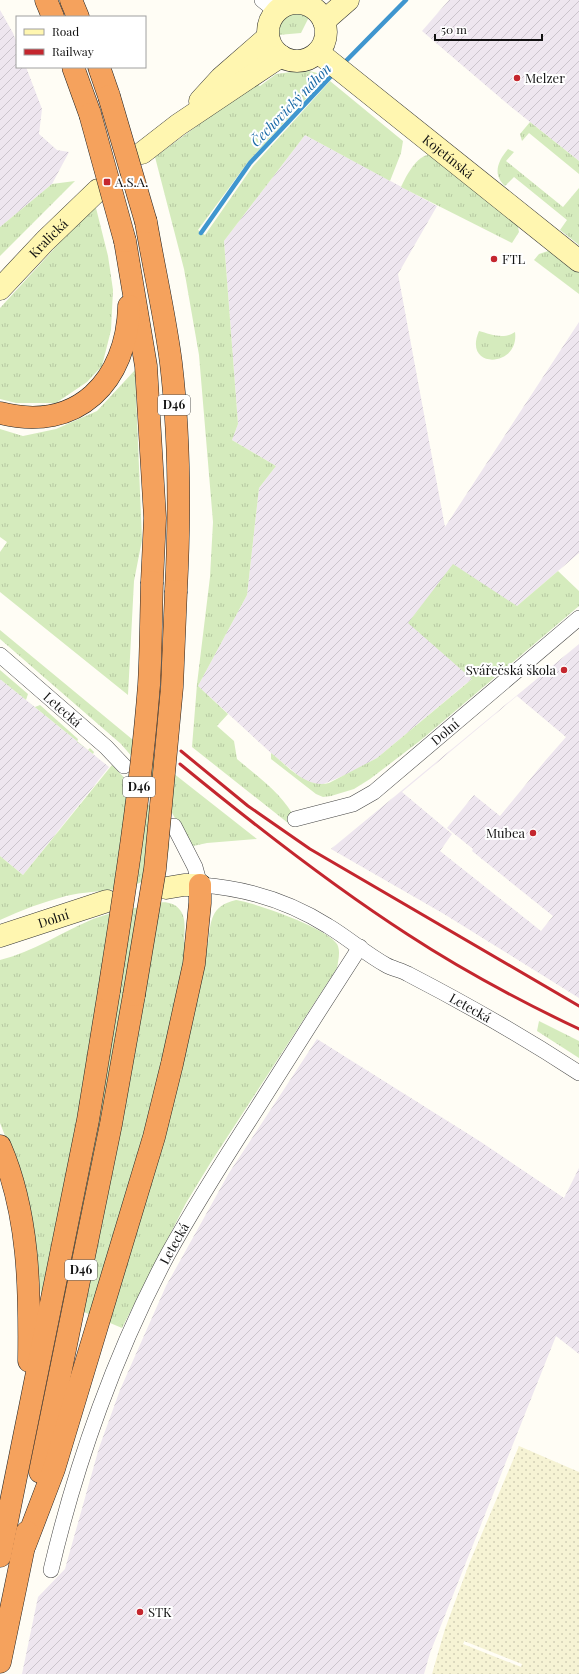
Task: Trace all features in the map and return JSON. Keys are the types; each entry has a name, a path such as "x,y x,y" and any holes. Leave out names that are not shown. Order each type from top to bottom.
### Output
{"highway":[{"path":"46,0 53,16"},
{"path":"71,0 78,16"},
{"path":"77,0 82,16"},
{"name":"D46","path":"0,1556 88,1120 128,873 141,768 149,683 155,518 146,366 125,241 90,114 73,68"},
{"name":"D46","path":"0,1662 104,1155 134,995 154,869 172,687 179,520 177,438 170,362 146,222 110,96 99,68"},
{"path":"0,413 26,418 68,412 89,399 107,381 120,355 129,324 129,293 125,241"},
{"path":"25,1545 54,1469 154,1137 174,1057 194,964 200,903 200,885"},
{"path":"0,1146 6,1159 18,1203 28,1268 29,1363 24,1434"}],"main road":[{"path":"319,9 326,35 321,55 298,61 289,60 280,56 274,50 268,37 269,6 284,5 294,2 303,3 319,9 348,0"},
{"path":"178,125 221,78 268,37"},
{"name":"Kojetínská","path":"321,55 579,261"},
{"path":"142,153 178,125 280,56"},
{"name":"Kralická","path":"0,289 45,241 98,190"},
{"path":"166,888 184,885 200,885"},
{"name":"Dolní","path":"0,936 107,901"}],"street":[{"name":"Dolní","path":"296,819 353,804 374,792 579,618"},
{"name":"Letecká","path":"0,655 106,747 124,766"},
{"path":"174,826 195,867 200,885"},
{"name":"Letecká","path":"200,885 252,894 280,902 316,919 360,947 386,966 407,973 535,1045 579,1073"},
{"name":"Letecká","path":"51,1570 70,1498 93,1427 127,1340 167,1256 203,1193 360,947"}],"shaded area":[{"path":"449,0 579,0 579,161 510,106 422,31"},
{"path":"0,10 16,40 16,68 26,68 42,109 39,134 57,150 69,152 52,184 0,227"},
{"path":"305,135 437,206 398,274 445,527 579,322 579,553 517,606 536,625 377,758 350,773 321,785 305,781 271,753 198,686 247,595 259,488 276,466 232,440 238,424 224,241"},
{"path":"579,644 579,998 444,914 331,849","holes":["517,696 566,737 500,816 474,795 447,828 473,849 472,851 553,916 541,931 440,851 452,834 402,792"]},
{"path":"0,679 109,767 23,875 0,856"},
{"path":"317,1039 481,1142 564,1198 579,1168 579,1354 556,1336 430,1653 424,1674 22,1674 38,1597 65,1569 99,1448 120,1390 166,1286 229,1173"},
{"path":"519,1446 579,1472 579,1674 432,1674 445,1629 469,1564","holes":["464,1641 522,1664 521,1667 463,1644"]}],"green space":[{"path":"297,11 310,15 301,33 278,35 278,26 282,18 288,13"},
{"path":"306,70 317,73 325,78 248,162 198,230 205,235 253,166 330,81 403,141 401,153 390,181 305,135 224,241 238,424 232,440 276,466 259,488 247,595 198,686 228,714 217,726 234,741 237,759 269,786 290,810 295,819 288,823 192,747 197,684 210,577 213,522 199,355 184,269 155,157 255,83 260,86 276,74"},
{"path":"530,122 579,161 579,174 529,133 522,141 520,134"},
{"path":"508,149 514,152 506,161 563,207 579,188 579,245 560,230 567,220 514,177 505,186 501,181 498,172 499,163"},
{"path":"430,154 517,222 519,232 512,243 401,187 416,162"},
{"path":"75,181 0,256 0,227 52,184"},
{"path":"95,204 108,256 113,290 111,330 102,366 87,382 56,403 16,403 0,399 0,308"},
{"path":"553,251 579,271 579,294 534,260 539,254"},
{"path":"479,331 502,336 515,332 514,344 509,353 501,358 492,360 484,358 478,353 476,344"},
{"path":"135,370 142,540 134,581 128,695 0,592 0,552 7,542 0,537 0,429 23,436 56,429 97,411"},
{"path":"453,564 517,606 558,571 579,591 579,606 421,740 370,779 354,789 331,796 323,797 316,794 271,759 271,753 305,780 321,784 329,783 377,758 472,679 408,623"},
{"path":"0,630 173,773 257,839 207,843 193,846 177,822 162,794 121,744 0,639"},
{"path":"0,670 28,694 26,700 0,679"},
{"path":"27,701 35,707 40,705 78,739 77,741"},
{"path":"90,748 94,752 93,754 88,750"},
{"path":"112,765 152,808 159,818 168,837 169,844 168,854 164,863 145,881 120,888 66,896 32,906 0,920 0,856 23,875"},
{"path":"236,900 290,917 320,931 331,938 337,944 339,950 337,968 186,1203 122,1328 41,1294 32,1229 13,1156 0,1123 0,960 36,947 93,919 163,902 176,906 184,917 184,942 208,944 213,916 221,906"},
{"path":"539,1021 579,1041 579,1058 537,1031"}],"waterway":[{"name":"Čechovický náhon","path":"342,65 406,0"},
{"name":"Čechovický náhon","path":"201,233 250,163 334,73"}],"railway":[{"path":"181,751 248,806 310,849 579,1006"},
{"path":"180,764 291,852 378,915 470,972 513,996 579,1029"}],"place":[{"name":"Melzer","path":"517,78"},
{"name":"A.S.A.","path":"107,182"},
{"name":"FTL","path":"494,259"},
{"name":"Svářečská škola","path":"564,670"},
{"name":"Mubea","path":"533,833"},
{"name":"STK","path":"140,1612"}]}
